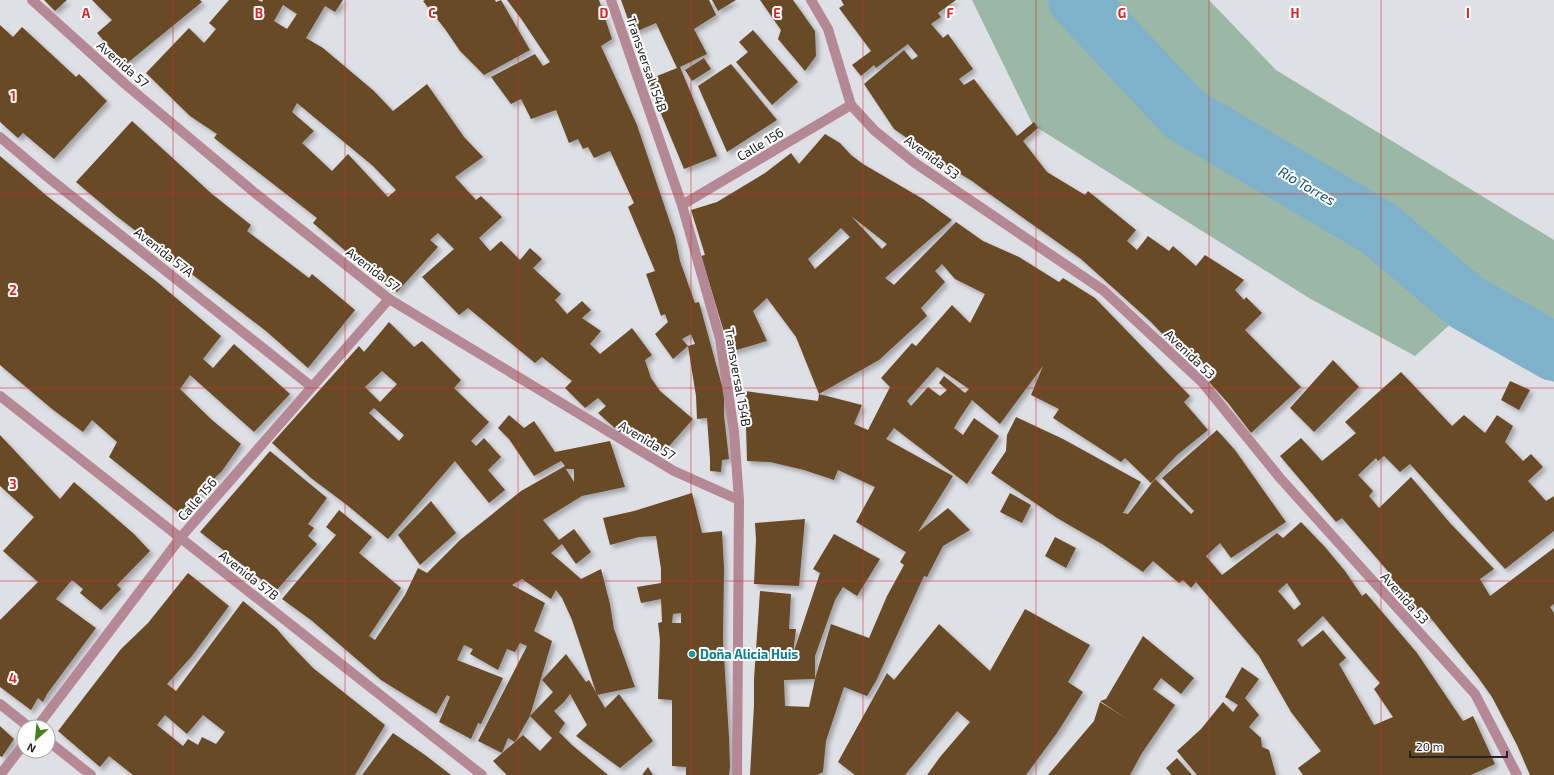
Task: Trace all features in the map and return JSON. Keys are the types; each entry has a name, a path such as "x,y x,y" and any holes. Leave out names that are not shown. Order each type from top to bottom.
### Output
{"lane":[{"name":"Avenida 57","path":"32,0 125,84 255,193 389,299 674,471 739,500"},
{"name":"Transversal 154B","path":"611,0 682,205 720,339 734,432 739,500 737,775"},
{"name":"Avenida 53","path":"811,0 828,30 851,105 875,131 915,163 1103,290 1202,382 1280,478 1475,694 1517,775"},
{"name":"Calle 156","path":"682,205 851,105"},
{"name":"Avenida 57A","path":"0,137 45,175 312,387"},
{"name":"Calle 156","path":"43,719 181,537 389,299"},
{"name":"Avenida 57B","path":"0,396 482,775"},
{"path":"0,704 19,719"},
{"path":"56,747 91,775"},
{"path":"0,775 16,754"}],"green space":[{"path":"972,0 1209,0 1276,70 1554,240 1554,382 1454,321 1415,356 1309,298 1033,125"}],"building":[{"path":"44,0 67,0 55,11"},
{"path":"92,0 200,0 202,2 125,65 97,33 112,20"},
{"path":"229,0 258,0 262,2 263,0 343,0 335,12 325,6 306,38 323,48 374,91 393,111 427,84 464,137 483,157 455,177 476,200 481,196 502,217 479,238 490,251 501,241 520,260 530,248 542,259 533,268 561,294 555,300 567,314 582,301 591,310 582,318 601,331 590,344 600,354 632,328 652,355 645,360 651,378 660,391 693,419 664,452 626,429 619,432 598,413 606,406 598,398 585,408 565,388 572,381 542,357 535,363 468,308 459,315 422,277 454,249 438,233 430,240 438,247 397,292 363,266 313,223 317,218 214,138 217,134 190,116 146,73 189,28 204,43 216,29 209,23","holes":["283,5 297,14 287,29 274,21","297,103 373,166 396,190 388,197 348,154 332,171 302,143 314,131 292,112"]},
{"path":"495,0 496,2 501,0 530,50 484,75 460,51 423,1"},
{"path":"507,0 599,0 612,39 601,46 637,125 675,237 680,261 695,303 699,302 724,393 724,416 729,459 722,460 721,472 710,471 707,418 697,419 696,396 688,346 673,359 655,334 668,322 665,314 661,316 646,274 655,271 628,207 634,203 610,151 594,158 588,147 583,149 578,139 569,143 556,110 531,119 521,99 511,104 491,77 535,54 543,66 550,62","holes":["691,334 695,344 688,346 682,339"]},
{"path":"621,0 709,0 716,15 694,29 707,54 680,67 717,156 684,169 647,80 677,68 656,23 633,33"},
{"path":"712,0 736,0 718,11"},
{"path":"760,0 793,0 815,31 816,56 805,71 778,39 781,30"},
{"path":"841,0 956,0 938,13 941,17 931,24 943,38 948,34 973,69 959,79 964,85 974,79 1017,136 1034,122 1038,128 1023,141 1047,172 1085,195 1088,191 1136,230 1127,241 1137,250 1148,236 1169,251 1173,246 1196,266 1205,255 1244,280 1235,290 1244,300 1246,297 1262,313 1245,330 1301,387 1251,433 1228,403 1209,382 1216,376 1189,350 1183,356 1151,322 1081,259 972,181 941,162 894,129 864,84 904,50 912,60 918,56 908,44 876,68 874,65 861,76 852,65 871,51 839,8 844,5"},
{"path":"0,25 13,37 22,27 76,77 79,74 107,101 54,159 23,133 18,138 0,122"},
{"path":"753,30 798,82 772,105 736,62 748,52 739,42"},
{"path":"704,58 711,69 692,81 685,70"},
{"path":"731,64 777,120 727,152 698,86"},
{"path":"132,121 212,194 251,225 247,231 309,278 312,274 355,310 308,368 266,331 115,215 76,182"},
{"path":"825,134 840,143 851,155 863,164 923,199 952,220 885,278 894,285 956,222 983,241 1019,257 1059,282 1063,278 1095,298 1190,396 1184,402 1208,430 1177,455 1151,483 1125,458 1121,462 1053,418 1059,409 1031,395 1043,366 1000,424 972,400 960,418 954,428 963,435 974,418 999,436 967,484 894,428 886,439 953,476 918,532 948,508 970,530 943,546 927,577 924,576 876,681 867,696 844,687 826,741 823,772 817,775 750,775 754,679 760,591 791,594 789,629 796,629 793,654 820,573 813,569 834,534 880,559 857,596 843,587 835,600 815,656 815,679 831,624 869,638 887,596 904,565 900,562 906,552 856,522 875,487 838,470 834,480 804,470 770,462 747,461 745,391 818,401 819,394 796,337 767,298 753,311 767,341 730,352 701,256 705,255 691,210 717,202 765,173 791,153 799,164","holes":["851,216 887,244 882,249","841,228 850,237 815,269 808,259","942,264 955,279 985,294 970,323 952,305 916,346 912,343 881,378 890,387 868,430 854,424 862,405 819,394 879,360 927,316 921,308 945,282 935,271","937,367 969,389 965,393 944,376 939,383 947,390 940,396 928,387 911,406 907,401","815,679 809,707 785,706 784,680"]},
{"path":"0,156 47,196 156,281 221,336 203,359 213,368 234,344 290,394 254,432 190,375 180,389 212,420 241,444 222,471 179,513 109,457 117,442 92,420 83,432 52,409 0,365"},
{"path":"389,322 414,347 422,341 461,380 454,388 489,422 471,441 476,446 484,438 501,457 488,470 505,490 489,503 455,461 388,539 311,478 272,443 359,346 364,352","holes":["382,371 397,384 380,402 365,387","374,408 404,435 399,441 369,413"]},
{"path":"1333,360 1359,387 1314,432 1290,408"},
{"path":"1401,372 1452,426 1464,415 1485,433 1497,415 1513,426 1505,442 1523,461 1531,454 1543,467 1528,481 1546,501 1554,496 1554,531 1505,569 1410,464 1400,472 1384,456 1378,461 1376,458 1358,475 1373,491 1369,496 1379,508 1411,477 1450,523 1494,569 1480,579 1490,596 1554,548 1554,604 1550,607 1554,613 1554,775 1530,775 1517,745 1492,697 1477,676 1429,616 1425,620 1388,579 1392,576 1342,518 1336,522 1280,456 1301,438 1322,461 1356,433 1345,422"},
{"path":"1510,381 1530,390 1519,410 1501,400"},
{"path":"509,415 524,428 534,421 555,452 610,441 625,487 582,496 543,520 559,540 574,529 591,552 576,564 562,544 551,553 581,579 601,569 610,604 614,629 635,687 597,695 605,708 619,694 653,741 620,768 576,736 587,725 570,694 554,711 565,723 559,732 608,775 507,775 493,761 515,742 508,738 502,753 478,741 527,646 520,643 515,652 507,649 498,670 470,654 473,649 464,645 457,660 503,678 481,724 478,723 471,739 439,722 450,697 447,695 436,714 381,680 311,620 282,599 336,535 326,527 339,510 372,537 359,553 401,588 369,636 375,640 405,595 418,568 427,573 460,540 521,491 565,466 561,461 534,476 509,439 498,428","holes":["566,469 574,469 574,482","522,579 551,599 556,590 562,598 572,620 596,693 589,680 586,682 566,654 542,680 553,692 530,716 552,641 534,631 545,603 512,585","530,716 552,738 540,751 523,735 515,742"]},
{"path":"1016,417 1063,439 1141,482 1123,513 1128,514 1155,479 1191,514 1194,511 1162,478 1217,430 1235,450 1286,522 1231,558 1220,543 1206,556 1222,575 1277,533 1283,538 1301,522 1345,571 1362,596 1366,593 1417,653 1463,721 1473,716 1495,764 1471,775 1303,775 1298,768 1321,751 1291,712 1259,656 1196,582 1191,588 1183,580 1179,583 1153,561 1143,572 1102,544 1057,518 991,473 1006,451 1007,435","holes":["1287,583 1301,604 1294,610 1278,591","1323,616 1380,683 1374,689 1393,717 1374,725 1339,664 1346,658 1323,630 1302,647 1297,640"]},
{"path":"0,435 60,499 74,482 134,534 150,551 117,585 121,589 101,610 80,593 83,589 72,580 56,599 96,628 47,694 43,702 38,698 31,710 0,687 0,620 38,582 3,551 34,517 0,486"},
{"path":"270,451 327,498 308,524 314,528 308,536 317,544 276,591 200,532"},
{"path":"692,493 702,533 722,531 724,568 723,641 729,737 729,775 686,775 686,767 672,766 672,700 658,699 660,640 658,623 662,622 661,599 641,603 637,587 661,583 661,569 656,536 639,537 610,545 603,518 634,511","holes":["681,613 681,623 672,623 673,614"]},
{"path":"1010,493 1031,505 1022,523 1000,512"},
{"path":"431,501 456,533 420,565 398,535"},
{"path":"805,519 799,586 754,584 756,539 755,523"},
{"path":"1055,537 1076,548 1066,568 1045,556"},
{"path":"188,573 229,606 192,656 167,684 176,691 243,601 277,629 313,668 385,725 355,775 133,775 109,756 100,767 58,731 121,649 148,623","holes":["165,715 187,734 203,715 225,732 216,744 202,737 198,745 188,739 183,746 157,725"]},
{"path":"1025,609 1090,645 1068,682 1083,692 1057,733 1026,775 927,775 940,757 970,722 957,711 905,775 855,775 838,762 887,673 894,680 939,624 990,671"},
{"path":"1143,636 1194,678 1181,694 1161,678 1153,689 1175,705 1142,753 1130,775 1048,775 1094,721 1100,702 1127,719 1100,701 1106,699"},
{"path":"1242,667 1259,679 1245,698 1259,715 1249,727 1261,738 1262,747 1269,750 1276,775 1197,775 1177,751 1201,729 1223,702 1233,712 1238,705 1225,697"},
{"path":"0,726 14,739 2,757 0,756"},
{"path":"393,733 425,755 451,775 362,775"},
{"path":"1177,758 1192,775 1170,775 1171,774 1166,768"},
{"path":"648,767 653,775 642,775"}],"waterway":[{"name":"Río Torres","path":"1077,0 1185,115 1378,228 1466,302 1554,352"}],"place":[{"name":"Doña Alicia Huis","path":"692,654"}]}
